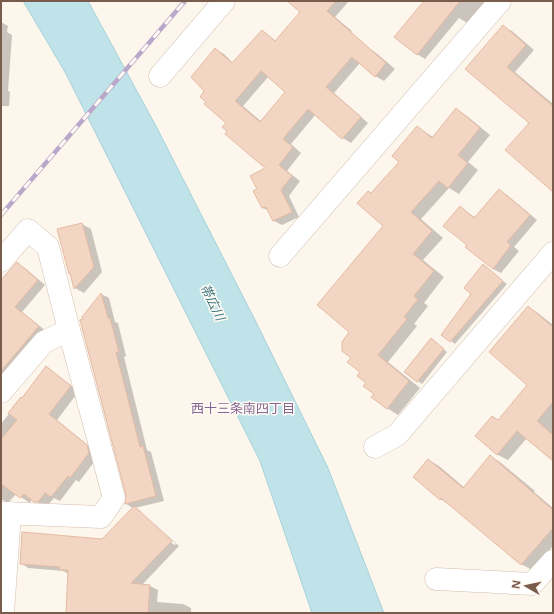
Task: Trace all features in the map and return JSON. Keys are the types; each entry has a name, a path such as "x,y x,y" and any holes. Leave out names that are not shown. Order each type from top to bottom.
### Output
{"street":[{"path":"160,76 224,1"},
{"path":"280,256 500,1"},
{"path":"1,261 28,230 48,247 114,498 101,517 6,513 3,613"},
{"path":"375,447 397,434 553,253"},
{"path":"1,392 44,342 69,330"},
{"path":"436,579 532,584 553,561"}],"water":[{"name":"帯広川","path":"23,1 88,1 157,128 255,320 328,468 384,613 312,613 260,461 65,72"}],"building":[{"path":"287,1 336,1 327,11 386,63 375,77 352,57 326,87 361,117 342,139 308,109 283,139 293,147 279,165 292,176 281,190 292,212 273,221 266,207 262,208 253,191 257,189 250,176 265,168 225,134 227,131 222,127 226,123 204,104 206,102 200,97 204,91 191,77 215,48 232,63 262,30 275,41 300,12","holes":["261,71 285,92 260,122 235,101"]},
{"path":"424,1 460,1 417,55 394,37"},
{"path":"503,25 526,45 507,67 553,106 553,192 505,150 529,123 465,69"},
{"path":"456,108 480,128 458,155 468,163 448,188 439,181 411,212 432,231 413,254 434,271 414,296 418,299 404,317 407,319 378,355 409,381 387,409 371,397 374,394 363,386 366,383 357,376 360,372 347,362 351,358 342,351 342,342 349,332 317,305 383,226 357,203 368,191 371,193 399,162 392,156 417,126 432,138"},
{"path":"499,189 530,215 507,242 511,245 493,269 465,247 467,245 443,226 460,206 474,218"},
{"path":"82,223 94,267 74,289 57,229"},
{"path":"17,262 38,280 15,307 39,326 1,371 1,280"},
{"path":"483,264 503,281 450,342 441,335 471,294 464,288"},
{"path":"101,293 108,318 110,318 119,352 116,352 140,447 143,446 156,496 125,504 126,495 80,320 83,319 82,317"},
{"path":"528,306 553,327 553,402 537,421 553,435 553,461 517,431 497,455 475,436 492,416 498,420 527,385 489,352"},
{"path":"431,338 444,349 417,382 404,372"},
{"path":"46,366 71,386 49,414 87,445 89,453 70,478 68,476 51,497 45,493 38,502 34,502 24,494 20,498 1,484 1,439 17,420 8,413 21,397 22,398"},
{"path":"490,455 553,510 553,528 521,565 441,498 440,500 413,477 428,459 463,488"},
{"path":"134,506 172,541 131,583 150,585 148,613 66,613 68,570 59,570 60,567 20,564 22,532 102,539"}],"railway":[{"path":"1,215 185,1"}],"district":[{"name":"西十三条南四丁目","path":"243,408"}]}
